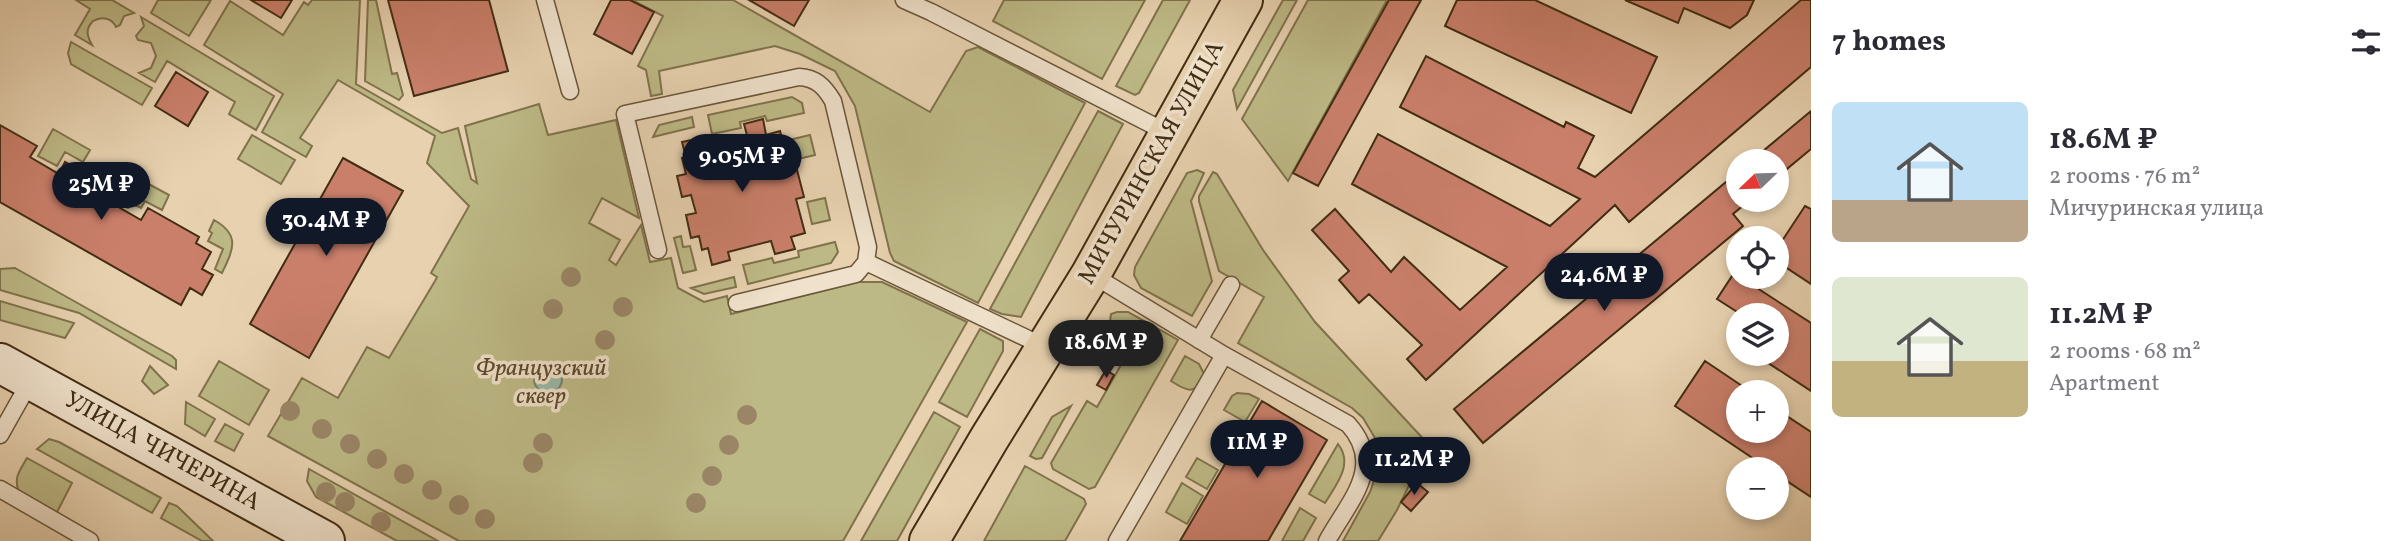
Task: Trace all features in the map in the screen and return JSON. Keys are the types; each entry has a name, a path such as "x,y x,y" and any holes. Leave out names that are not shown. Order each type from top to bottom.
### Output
{"main road":[{"name":"МИЧУРИНСКАЯ УЛИЦА","path":"929,541 1091,274 1243,0"},
{"name":"УЛИЦА ЧИЧЕРИНА","path":"16,371 325,541"}],"lane":[{"path":"545,0 570,90"},
{"path":"904,0 1170,134"},
{"path":"658,250 625,114 799,77 817,81 833,101 868,247 866,262 856,274 737,303"},
{"path":"866,262 1045,347"},
{"path":"1091,274 1224,355 1348,424 1359,436 1365,451 1366,467 1361,481 1327,541"},
{"path":"1199,340 1231,285"},
{"path":"1117,541 1224,355"},
{"path":"0,435 16,371"},
{"path":"0,489 90,541"}],"green space":[{"path":"76,0 112,0 134,13 124,16 116,27 106,19 93,21 88,33 92,45 75,35 90,9"},
{"path":"158,0 211,0 189,36 151,13"},
{"name":"Французский сквер","path":"312,0 360,0 356,84 442,133 458,128 471,179 477,183 465,126 539,104 548,135 616,120 639,218 602,198 589,223 620,240 609,260 616,265 641,225 650,262 671,258 678,288 704,302 727,296 731,314 858,282 882,282 967,322 843,541 459,541 268,436 302,378 338,398 367,347 389,358 435,281 437,277 431,273 469,206 427,163 435,136 338,80 300,138 312,146 306,157 262,132 283,94 204,45 230,1 283,35 304,2 308,5"},
{"path":"368,0 376,0 392,74 397,73 403,95 399,100 365,81"},
{"path":"632,0 733,0 930,112 966,51 978,47 1085,103 978,303 894,261 855,106 835,71 800,54 775,46 659,71 662,94 651,96 646,70 638,66 663,16"},
{"path":"1004,0 1145,0 1102,79 993,21"},
{"path":"1163,0 1190,0 1139,93 1135,95 1116,86"},
{"path":"1283,0 1297,0 1237,109 1233,90"},
{"path":"1308,0 1387,0 1288,181 1242,119"},
{"path":"141,17 274,96 256,130 229,114 235,102 167,61 155,82 139,73 151,68 156,56 151,43 138,40 136,36 144,26"},
{"path":"71,42 152,88 142,105 71,64 68,53"},
{"path":"792,97 802,103 804,113 767,121 765,116 740,122 741,128 712,134 708,115"},
{"path":"1098,111 1123,124 1021,317 990,309"},
{"path":"692,117 694,127 653,137 659,125"},
{"path":"53,129 90,150 83,162 65,152 57,166 38,156"},
{"path":"252,135 295,160 281,184 238,159"},
{"path":"810,135 815,155 798,159 793,139"},
{"path":"1197,170 1204,173 1191,201 1212,281 1192,316 1141,288 1134,275 1135,267 1187,173"},
{"path":"1213,172 1217,174 1263,250 1315,322 1429,445 1397,510 1378,541 1343,541 1370,492 1379,466 1375,438 1363,418 1352,408 1238,343 1264,297 1219,271 1199,201 1199,196"},
{"path":"132,175 169,195 162,210 145,201 141,208 131,203 128,208 118,203"},
{"path":"825,198 830,220 812,224 807,202"},
{"path":"214,220 228,231 231,237 231,250 222,273 215,269 223,249 208,241"},
{"path":"681,236 683,247 690,246 696,270 683,273 674,238"},
{"path":"835,242 838,252 831,263 748,284 743,265 772,258 774,263 799,257 798,251"},
{"path":"15,268 172,356 176,360 176,369 79,313 0,290 0,269"},
{"path":"734,277 736,287 704,294 691,288"},
{"path":"0,301 74,323 65,338 0,320"},
{"path":"1128,312 1178,340 1095,487 1089,489 1053,469 1051,463 1087,401 1097,407 1122,363 1106,353 1111,314"},
{"path":"980,329 1003,341 1003,351 967,417 939,402"},
{"path":"1185,356 1199,364 1205,376 1190,390 1171,381"},
{"path":"219,361 269,390 249,425 199,396"},
{"path":"150,366 168,385 154,394 142,381"},
{"path":"1237,393 1249,394 1259,399 1245,422 1224,410 1232,396"},
{"path":"186,402 215,419 205,436 185,424"},
{"path":"1071,406 1042,458 1030,456 1052,417"},
{"path":"934,412 960,427 897,541 861,541"},
{"path":"225,424 243,434 234,451 215,441"},
{"path":"49,439 161,498 152,513 37,449"},
{"path":"1338,444 1344,467 1325,503 1309,494"},
{"path":"27,458 72,483 55,516 19,492 17,478"},
{"path":"1197,458 1218,470 1207,489 1186,477"},
{"path":"1025,466 1084,499 1086,504 1065,541 984,541"},
{"path":"309,469 438,541 397,541 316,497 307,481"},
{"path":"1182,483 1203,496 1187,524 1166,512"},
{"path":"169,503 177,506 213,541 202,541 161,518"},
{"path":"1300,508 1316,518 1303,541 1282,541"}],"shaded area":[{"path":"548,365 558,369 562,379 558,389 548,393 538,389 534,379 538,369"}],"building":[{"path":"251,0 292,0 281,18"},
{"path":"388,0 489,0 508,71 414,96"},
{"path":"611,0 630,0 654,12 632,54 594,34"},
{"path":"749,0 809,0 794,26"},
{"path":"1389,0 1421,0 1318,186 1293,173"},
{"path":"1457,0 1535,0 1657,57 1631,113 1445,26"},
{"path":"1625,0 1754,0 1747,15 1730,28 1684,8 1678,23"},
{"path":"1801,0 1811,0 1811,67 1629,222 1615,205 1426,380 1407,359 1422,345 1369,294 1359,303 1339,280 1349,271 1312,230 1335,209 1391,272 1404,257 1460,310 1507,267 1352,184 1378,134 1550,226 1580,199 1400,107 1426,56 1564,127 1566,122 1594,136 1578,168 1595,177"},
{"path":"176,72 208,92 188,126 155,106"},
{"path":"1811,111 1811,149 1789,167 1789,149 1765,149"},
{"path":"763,119 766,135 780,131 789,167 796,166 804,197 796,199 805,233 791,237 795,249 775,254 771,241 728,252 730,260 712,265 708,248 702,250 699,236 691,238 686,215 696,213 691,195 682,197 677,176 686,174 682,158 686,157 682,142 701,138 703,150 748,139 744,124"},
{"path":"0,125 37,146 30,157 59,174 65,162 116,191 110,202 141,220 148,208 199,237 196,243 211,252 202,269 213,275 202,295 190,288 181,305 0,202"},
{"path":"343,158 403,191 309,358 250,324"},
{"path":"1726,182 1726,212 1735,212 1733,214 1743,226 1726,226 1726,240 1483,443 1454,409"},
{"path":"1805,206 1811,209 1811,284 1789,270 1789,230"},
{"path":"1726,285 1726,289 1759,289 1780,303 1726,305 1717,299"},
{"path":"1789,309 1811,323 1811,391 1773,366 1789,366"},
{"path":"1705,361 1733,380 1726,380 1726,440 1675,406"},
{"path":"1106,370 1114,375 1106,390 1097,385"},
{"path":"1262,401 1327,440 1268,541 1180,541"},
{"path":"1789,418 1811,432 1811,497 1789,483 1789,457 1751,457 1730,443 1789,443"},
{"path":"1417,483 1428,492 1411,511 1401,502"}]}
